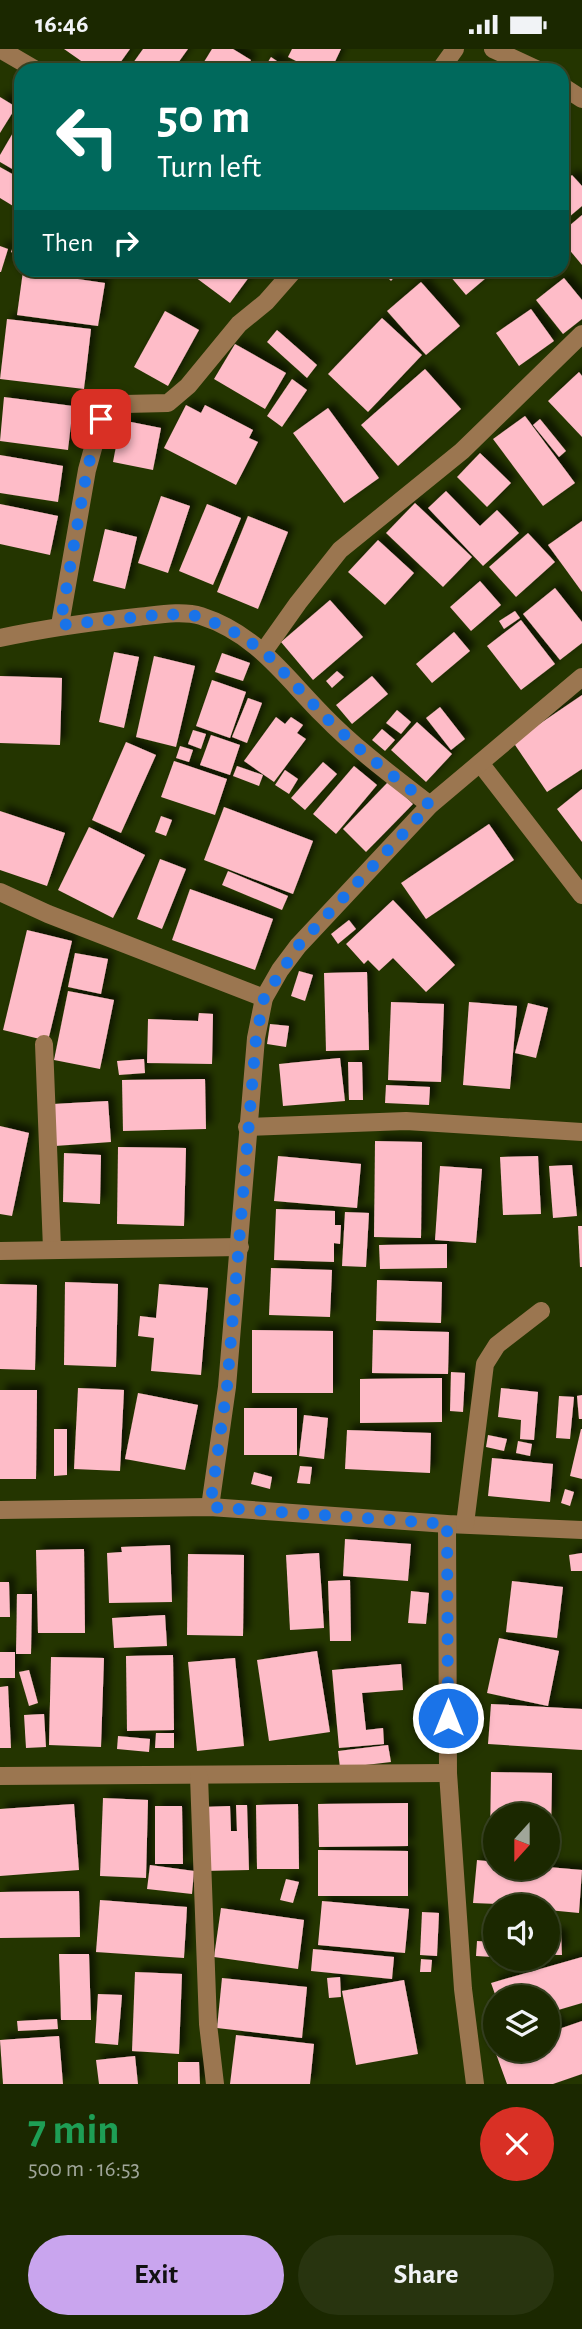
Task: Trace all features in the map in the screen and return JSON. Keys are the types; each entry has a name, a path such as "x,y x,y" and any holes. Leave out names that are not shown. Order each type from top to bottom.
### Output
{"street":[{"path":"0,49 24,63"},
{"path":"493,49 523,63"},
{"path":"60,625 87,470 101,419 124,404 168,403 188,386 239,324 266,302 288,277"},
{"path":"264,651 340,550 462,451 582,334"},
{"path":"0,638 60,625 167,614 200,616 234,632 264,651 324,716 363,752 430,805"},
{"path":"210,1507 227,1387 240,1247 247,1127 256,1038 264,998 298,946 430,805 582,677"},
{"path":"480,763 582,895"},
{"path":"0,892 31,907 264,998"},
{"path":"44,1044 52,1249"},
{"path":"247,1127 406,1121 582,1132"},
{"path":"0,1251 240,1247"},
{"path":"475,2084 463,1989 448,1773 456,1524 485,1364 497,1345 541,1311"},
{"path":"0,1510 210,1507 582,1530"},
{"path":"0,1776 448,1773"},
{"path":"199,1776 206,1988 215,2084"}],"building":[{"path":"64,49 130,49 120,63 84,63"},
{"path":"143,49 188,49 178,63 133,63"},
{"path":"212,49 233,49 251,60 249,63 203,63"},
{"path":"292,49 341,49 334,63 300,63 288,57"},
{"path":"271,57 280,63 267,63"},
{"path":"0,97 14,106 14,110 0,133"},
{"path":"14,131 14,170 0,162 0,155"},
{"path":"0,167 14,175 14,207 0,198"},
{"path":"572,175 582,186 582,206 569,217 569,178"},
{"path":"582,215 582,265 569,249 569,226"},
{"path":"0,246 8,249 1,272 0,272"},
{"path":"22,277 64,277 105,283 98,326 17,315"},
{"path":"195,277 249,277 230,303"},
{"path":"451,277 487,277 466,295"},
{"path":"564,278 582,300 582,319 563,334 536,300"},
{"path":"421,282 460,326 426,355 387,311"},
{"path":"531,309 554,341 519,366 496,333"},
{"path":"165,311 199,330 168,386 134,367"},
{"path":"382,318 422,355 368,412 328,374"},
{"path":"7,319 91,329 84,389 0,379"},
{"path":"277,330 317,365 307,378 267,342"},
{"path":"235,344 286,373 265,409 214,379"},
{"path":"425,369 461,409 398,466 361,425"},
{"path":"579,372 582,376 582,437 548,401"},
{"path":"292,379 307,390 282,427 267,416"},
{"path":"4,397 73,406 68,450 0,441"},
{"path":"186,405 201,413 205,405 253,430 249,438 258,442 236,485 164,448"},
{"path":"328,408 379,478 344,503 293,433"},
{"path":"525,416 575,483 543,506 493,439"},
{"path":"540,419 566,451 559,457 533,425"},
{"path":"121,420 161,428 153,470 113,462"},
{"path":"480,453 511,483 487,507 457,477"},
{"path":"0,455 63,466 58,502 0,493"},
{"path":"446,491 480,526 497,510 519,533 483,566 428,508"},
{"path":"161,496 190,506 168,573 138,563"},
{"path":"415,503 472,557 443,587 386,533"},
{"path":"0,504 58,516 50,555 0,544"},
{"path":"207,504 241,518 213,585 179,571"},
{"path":"248,516 288,532 258,609 217,592"},
{"path":"582,521 582,592 548,545"},
{"path":"105,529 137,537 125,589 93,581"},
{"path":"528,533 555,562 516,597 489,567"},
{"path":"378,540 414,573 385,605 348,572"},
{"path":"480,581 501,605 471,631 450,607"},
{"path":"555,588 582,622 582,643 560,660 523,614"},
{"path":"330,600 363,637 313,680 281,642"},
{"path":"515,611 520,618 504,629 499,621"},
{"path":"521,620 555,664 521,690 487,646"},
{"path":"454,632 470,651 432,683 416,664"},
{"path":"114,652 139,657 124,728 99,722"},
{"path":"222,653 250,663 243,681 215,672"},
{"path":"154,656 195,666 176,747 136,737"},
{"path":"337,671 344,677 332,688 326,681"},
{"path":"0,676 62,678 60,745 0,743"},
{"path":"372,676 388,694 352,724 336,705"},
{"path":"212,680 246,692 230,738 196,726"},
{"path":"582,695 582,769 547,792 513,742"},
{"path":"248,698 262,703 247,743 232,737"},
{"path":"440,707 465,739 451,750 426,718"},
{"path":"397,710 411,722 401,734 386,723"},
{"path":"276,717 285,724 291,717 303,725 297,733 306,739 274,782 244,761"},
{"path":"417,722 452,754 426,782 391,750"},
{"path":"382,729 395,740 385,751 372,740"},
{"path":"193,730 206,734 201,749 188,744"},
{"path":"211,735 240,745 230,775 200,765"},
{"path":"126,742 156,755 121,833 92,820"},
{"path":"180,746 193,750 189,762 176,758"},
{"path":"174,761 227,779 215,815 161,797"},
{"path":"323,762 337,774 305,810 291,798"},
{"path":"237,766 263,775 259,786 233,776"},
{"path":"354,766 377,785 336,834 313,814"},
{"path":"285,770 298,779 289,794 275,785"},
{"path":"389,781 413,804 366,852 343,829"},
{"path":"582,789 582,842 557,809"},
{"path":"224,807 313,841 293,894 204,860"},
{"path":"0,811 65,833 47,886 0,870"},
{"path":"161,816 172,820 166,836 155,832"},
{"path":"489,824 514,860 426,919 401,883"},
{"path":"89,827 145,855 113,918 58,890"},
{"path":"160,859 186,869 162,929 137,919"},
{"path":"228,871 288,896 282,910 222,885"},
{"path":"190,889 273,919 255,970 172,940"},
{"path":"393,900 455,965 426,992 393,958 379,971 368,960 364,964 346,944"},
{"path":"349,920 356,929 338,944 331,934"},
{"path":"27,930 72,941 48,1041 3,1030"},
{"path":"75,953 108,959 101,994 68,987"},
{"path":"299,971 313,975 305,1001 291,996"},
{"path":"367,972 369,1050 326,1051 324,973"},
{"path":"68,991 114,1000 100,1069 54,1060"},
{"path":"391,1002 444,1004 441,1082 388,1080"},
{"path":"469,1002 517,1006 510,1089 463,1085"},
{"path":"528,1003 548,1008 536,1058 515,1053"},
{"path":"199,1013 213,1014 212,1064 147,1063 148,1019 198,1021"},
{"path":"270,1024 289,1026 286,1047 267,1044"},
{"path":"340,1058 345,1101 283,1106 279,1064"},
{"path":"144,1059 145,1073 119,1075 117,1061"},
{"path":"348,1062 362,1062 363,1100 349,1100"},
{"path":"205,1079 206,1129 123,1131 122,1080"},
{"path":"386,1085 430,1087 429,1105 385,1103"},
{"path":"108,1101 111,1142 55,1146 53,1104"},
{"path":"0,1126 29,1133 12,1216 0,1214"},
{"path":"375,1141 422,1142 421,1238 374,1237"},
{"path":"118,1147 186,1148 184,1226 117,1224"},
{"path":"64,1153 101,1155 100,1204 63,1202"},
{"path":"278,1156 361,1164 357,1208 274,1201"},
{"path":"538,1156 541,1214 503,1215 500,1157"},
{"path":"572,1165 577,1216 553,1218 549,1166"},
{"path":"440,1166 482,1169 476,1243 435,1240"},
{"path":"276,1209 335,1211 335,1225 341,1225 340,1244 334,1243 334,1262 274,1260"},
{"path":"345,1212 369,1213 366,1267 342,1266"},
{"path":"578,1226 582,1226 582,1267 580,1267"},
{"path":"447,1244 447,1268 380,1269 379,1245"},
{"path":"271,1268 332,1270 330,1317 269,1315"},
{"path":"377,1280 442,1282 441,1323 376,1321"},
{"path":"65,1282 118,1284 116,1367 64,1365"},
{"path":"0,1284 37,1285 35,1370 0,1369"},
{"path":"159,1284 208,1288 201,1375 151,1371 154,1338 138,1336 140,1316 156,1318"},
{"path":"252,1330 333,1331 333,1393 252,1393"},
{"path":"373,1330 449,1332 448,1374 372,1373"},
{"path":"451,1372 465,1373 463,1412 450,1411"},
{"path":"442,1378 442,1422 360,1423 360,1379"},
{"path":"78,1388 124,1390 120,1471 74,1469"},
{"path":"501,1388 538,1392 534,1440 520,1439 521,1420 498,1417"},
{"path":"0,1390 37,1390 36,1479 0,1479"},
{"path":"138,1393 198,1405 185,1470 125,1459"},
{"path":"582,1395 582,1419 579,1419 577,1396"},
{"path":"559,1396 574,1397 570,1439 556,1438"},
{"path":"244,1408 297,1408 297,1455 244,1455"},
{"path":"304,1415 328,1418 324,1459 299,1456"},
{"path":"54,1429 67,1429 67,1475 54,1476"},
{"path":"582,1429 582,1479 570,1476"},
{"path":"347,1430 431,1433 430,1473 345,1469"},
{"path":"488,1435 507,1439 504,1451 486,1447"},
{"path":"518,1441 532,1444 530,1456 516,1453"},
{"path":"492,1458 553,1464 550,1502 488,1496"},
{"path":"300,1466 312,1467 310,1484 297,1483"},
{"path":"254,1472 272,1477 270,1489 251,1484"},
{"path":"565,1489 574,1492 570,1506 561,1503"},
{"path":"345,1539 411,1544 408,1581 343,1576"},
{"path":"170,1545 172,1602 109,1603 107,1553 122,1552 121,1547"},
{"path":"84,1549 85,1633 38,1633 36,1550"},
{"path":"319,1553 324,1628 290,1630 286,1555"},
{"path":"582,1553 582,1571 571,1571 569,1555"},
{"path":"188,1554 244,1555 243,1636 187,1635"},
{"path":"350,1580 351,1641 330,1641 328,1581"},
{"path":"512,1581 563,1587 557,1638 506,1632"},
{"path":"0,1582 9,1582 10,1617 0,1617"},
{"path":"411,1591 429,1593 426,1624 408,1623"},
{"path":"17,1594 32,1594 31,1654 16,1654"},
{"path":"165,1615 167,1646 114,1648 112,1618"},
{"path":"499,1638 559,1651 548,1706 487,1693"},
{"path":"317,1651 330,1732 269,1741 257,1660"},
{"path":"0,1652 15,1652 15,1678 0,1678"},
{"path":"173,1655 174,1730 127,1731 126,1656"},
{"path":"51,1657 104,1658 101,1747 49,1745"},
{"path":"235,1658 244,1746 197,1751 188,1662"},
{"path":"401,1664 403,1690 362,1693 366,1730 383,1728 384,1744 339,1748 332,1670"},
{"path":"29,1670 38,1703 29,1706 19,1672"},
{"path":"8,1686 11,1748 0,1748 0,1687"},
{"path":"491,1704 582,1709 582,1750 488,1744"},
{"path":"44,1714 46,1747 26,1748 24,1715"},
{"path":"156,1733 174,1733 174,1748 155,1748"},
{"path":"118,1736 150,1739 149,1752 117,1749"},
{"path":"388,1745 391,1762 340,1768 338,1751"},
{"path":"491,1772 552,1773 552,1803 491,1803"},
{"path":"103,1798 148,1800 146,1878 100,1876"},
{"path":"408,1803 408,1846 319,1847 318,1804"},
{"path":"74,1804 79,1870 0,1876 0,1809"},
{"path":"298,1804 299,1869 257,1869 256,1805"},
{"path":"236,1805 247,1805 249,1870 203,1871 202,1807 230,1806 231,1831 237,1831"},
{"path":"155,1806 182,1806 183,1864 155,1864"},
{"path":"318,1850 408,1851 408,1896 318,1896"},
{"path":"477,1860 483,1861 483,1880 560,1880 560,1868 582,1870 579,1913 560,1911 560,1894 483,1894 483,1903 473,1903"},
{"path":"150,1865 194,1871 192,1894 147,1889"},
{"path":"286,1879 299,1882 293,1903 280,1900"},
{"path":"79,1891 80,1937 0,1938 0,1892"},
{"path":"100,1900 187,1907 184,1958 96,1952"},
{"path":"322,1901 409,1909 405,1953 318,1945"},
{"path":"221,1908 304,1920 298,1969 214,1957"},
{"path":"422,1912 439,1913 437,1956 420,1955"},
{"path":"560,1934 561,1934 560,1955"},
{"path":"477,1941 483,1941 483,1956 476,1956"},
{"path":"313,1949 394,1957 392,1979 311,1971"},
{"path":"59,1954 89,1954 91,2020 61,2020"},
{"path":"582,1957 582,2003 560,2009 560,1985 491,1983 533,1971 560,1971 560,1963"},
{"path":"421,1959 432,1960 431,1972 420,1972"},
{"path":"135,1972 182,1974 179,2054 132,2051"},
{"path":"340,1977 341,1997 329,1998 327,1978"},
{"path":"222,1978 307,1987 302,2038 217,2028"},
{"path":"404,1980 418,2054 356,2065 342,1991"},
{"path":"98,1994 122,1995 118,2045 95,2043"},
{"path":"57,2019 58,2029 18,2031 17,2021"},
{"path":"582,2021 582,2074 553,2084 507,2084 499,2062 560,2062 560,2029"},
{"path":"236,2035 314,2044 310,2084 230,2084"},
{"path":"59,2036 63,2084 3,2084 0,2040"},
{"path":"135,2056 138,2084 99,2084 96,2060"},
{"path":"178,2062 199,2062 200,2084 178,2084"}],"route":[{"path":"101,419 87,470 60,625 167,614 200,616 234,632 264,651 324,716 363,752 430,805 298,946 264,998 256,1038 247,1127 240,1247 227,1387 210,1507 447,1524 448,1718"}]}
